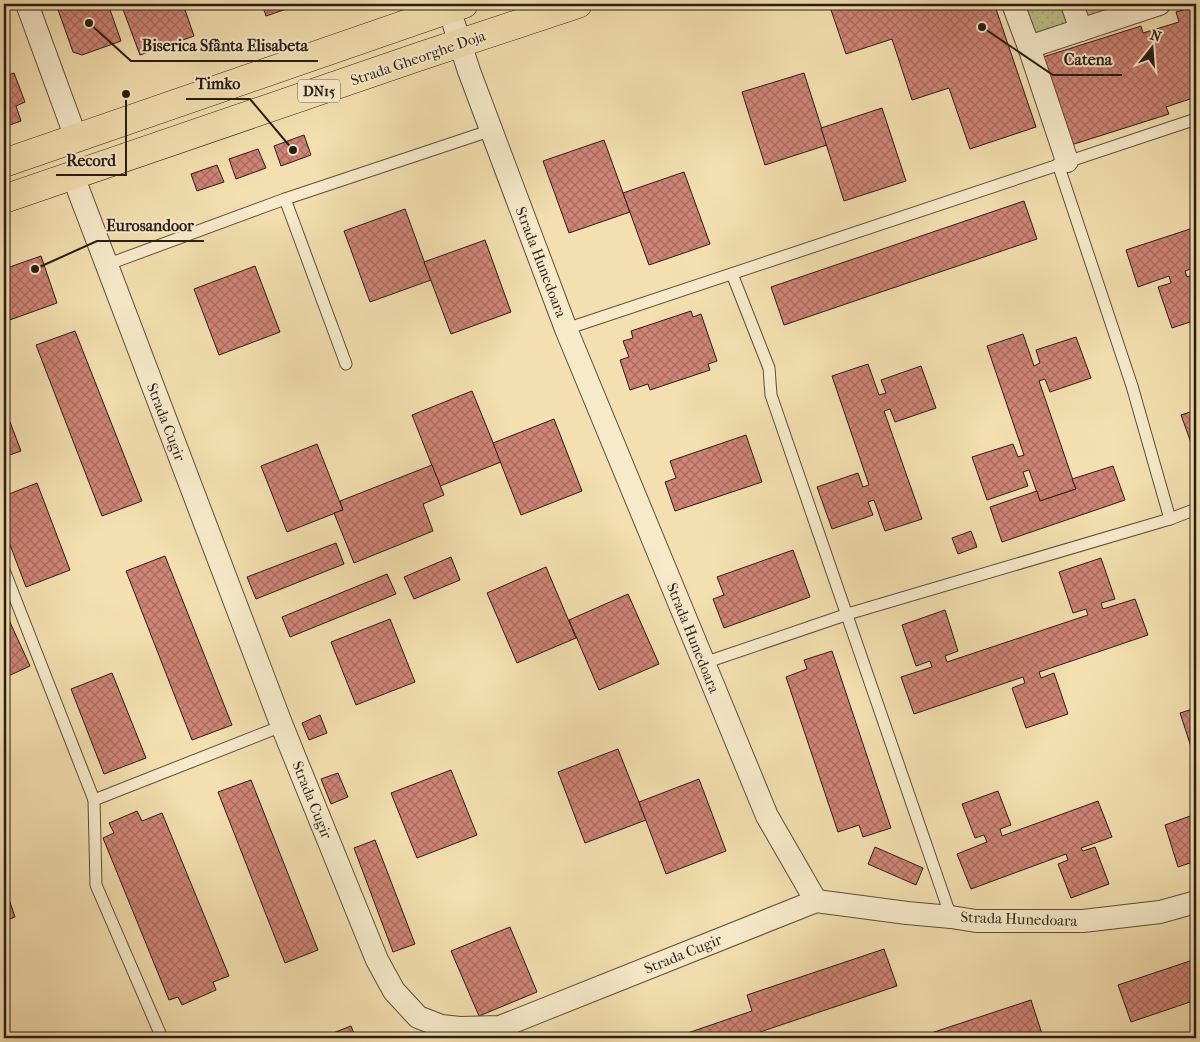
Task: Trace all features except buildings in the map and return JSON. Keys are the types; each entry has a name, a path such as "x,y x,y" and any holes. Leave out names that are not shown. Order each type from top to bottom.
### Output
{"main road":[{"name":"Strada Gheorghe Doja","path":"4,199 578,4"},
{"name":"DN15","path":"4,163 457,6"}],"street":[{"path":"27,4 76,138"},
{"path":"1013,4 1029,47 1063,163"},
{"path":"1072,4 1081,30"},
{"path":"1029,47 1159,4"},
{"name":"Strada Hunedoara","path":"457,6 460,44 566,329 767,816 816,901 976,921 1083,921 1160,912 1196,902"},
{"name":"Strada Cugir","path":"72,176 282,726 377,960 394,991 418,1017 441,1026 460,1028 500,1027 816,901"}],"lane":[{"path":"566,329 1196,119"},
{"path":"106,264 286,199 492,130"},
{"path":"1063,163 1132,386 1170,519"},
{"path":"286,199 346,364"},
{"path":"732,274 769,368 771,395 952,917"},
{"path":"704,663 848,614 1170,519 1196,509"},
{"path":"4,570 7,587 94,800 96,885 162,1038"},
{"path":"94,800 282,726"}],"green space":[{"path":"1023,4 1131,4 1034,37"}],"place":[{"name":"Biserica Sfânta Elisabeta","path":"89,23"},
{"name":"Catena","path":"982,27"},
{"name":"Record","path":"126,94"},
{"name":"Timko","path":"293,150"},
{"name":"Eurosandoor","path":"35,269"}]}
